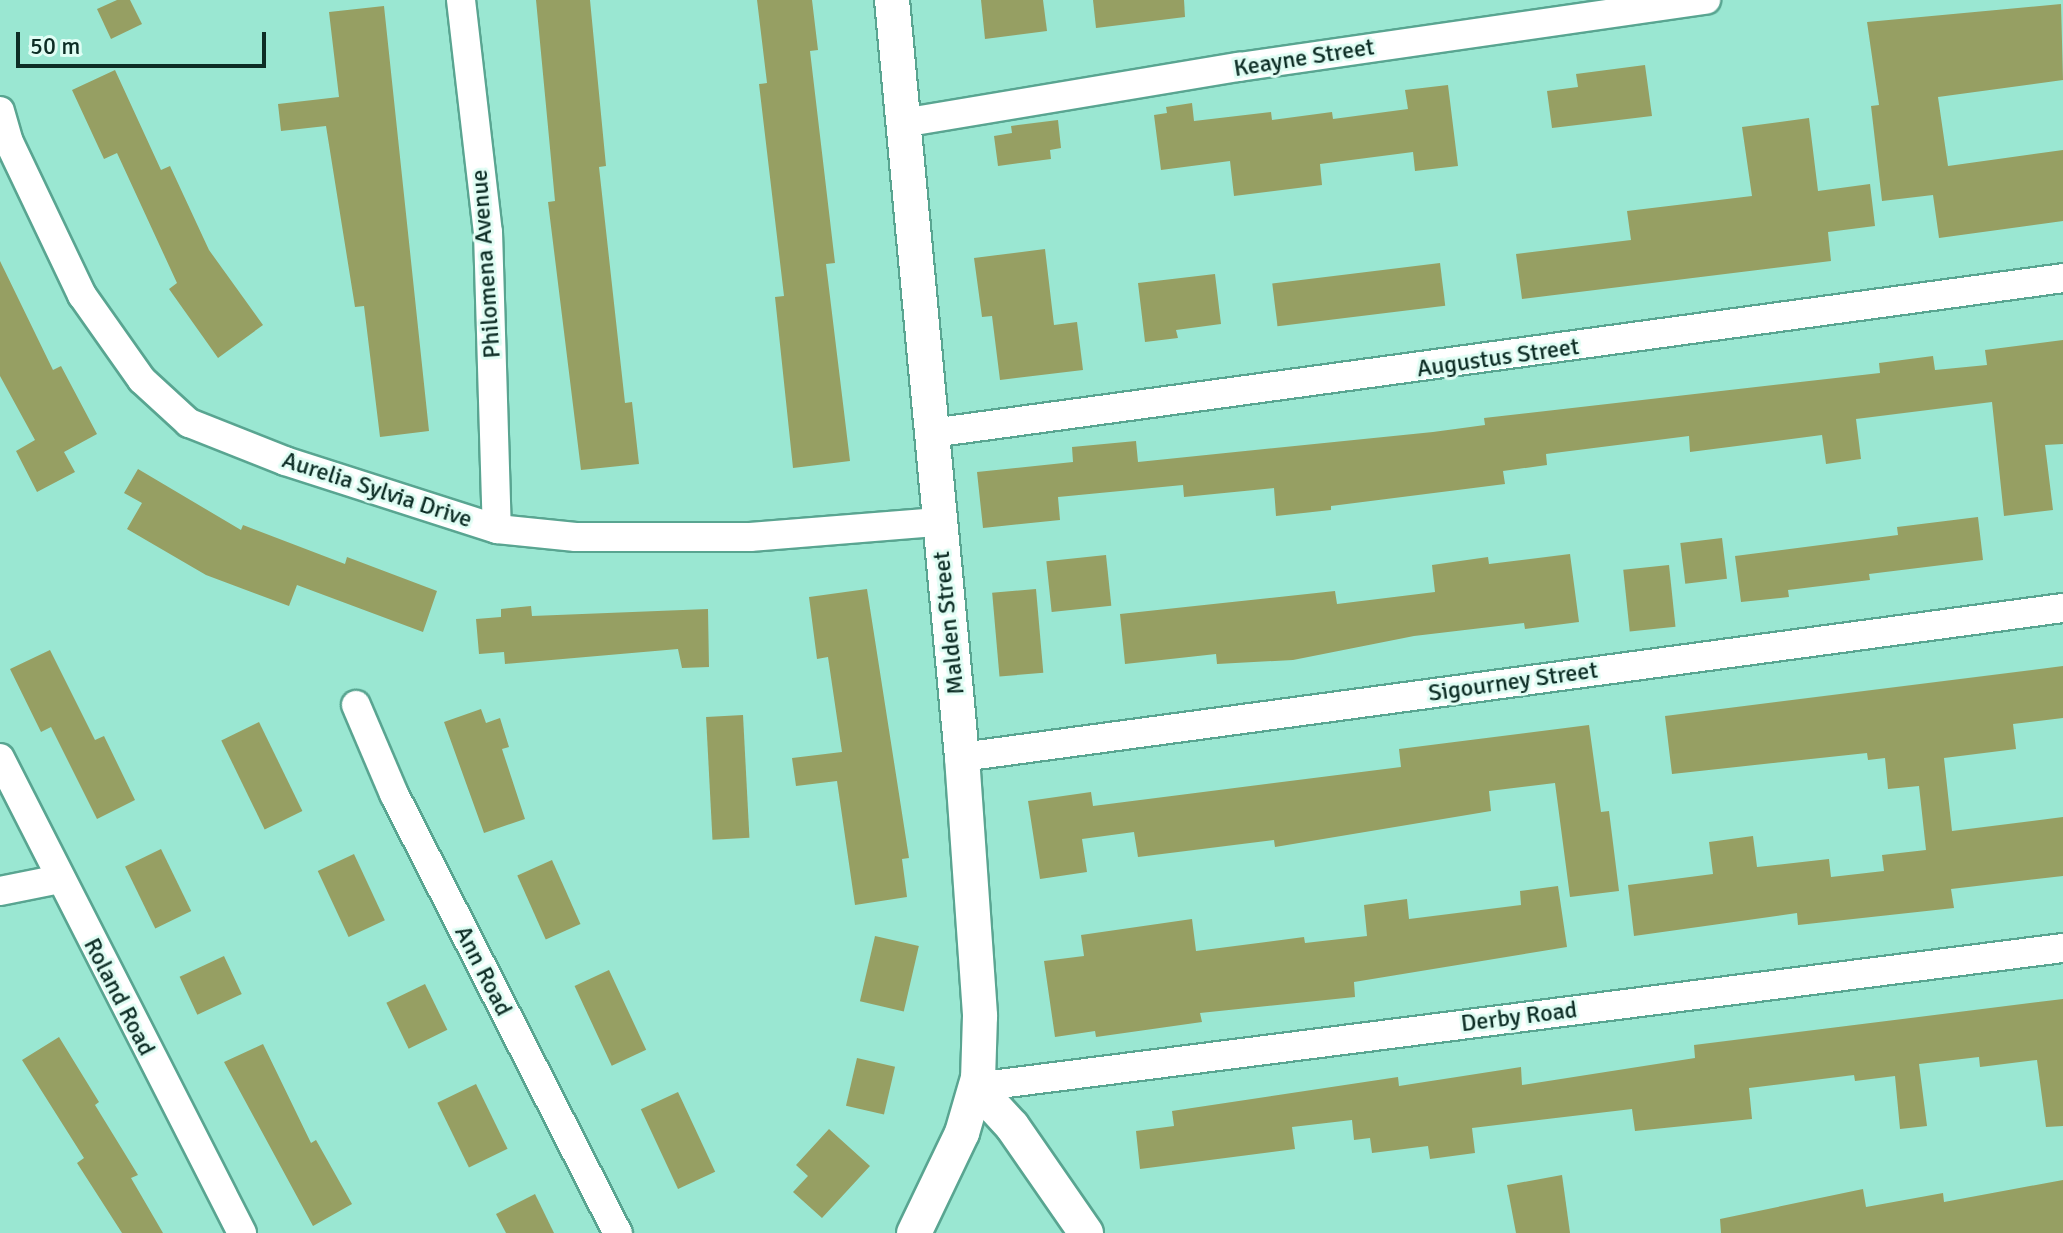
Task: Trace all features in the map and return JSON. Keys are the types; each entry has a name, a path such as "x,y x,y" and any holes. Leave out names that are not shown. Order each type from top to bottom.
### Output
{"street":[{"name":"Philomena Avenue","path":"461,0 488,232 497,529"},
{"name":"Malden Street","path":"892,0 962,757 980,1016 976,1087 962,1133 914,1233"},
{"name":"Keayne Street","path":"903,123 1239,67 1706,0"},
{"name":"Aurelia Sylvia Drive","path":"0,111 9,142 82,295 142,380 189,423 285,461 497,529 576,537 750,537 938,522"},
{"name":"Augustus Street","path":"932,433 2063,278"},
{"name":"Sigourney Street","path":"962,757 2063,608"},
{"name":"Ann Road","path":"356,705 394,794 618,1233"},
{"name":"Roland Road","path":"0,758 242,1233"},
{"path":"0,891 60,879"},
{"name":"Derby Road","path":"976,1087 2063,948"},
{"path":"976,1087 1012,1126 1086,1233"}],"building":[{"path":"117,0 130,0 142,24 111,39 97,9"},
{"path":"536,0 590,0 606,166 599,167 625,403 632,402 639,464 581,470 548,202 555,201"},
{"path":"757,0 812,0 818,50 810,51 835,263 826,264 850,461 793,468 775,297 784,296 759,84 767,83"},
{"path":"981,0 1043,0 1047,31 985,39"},
{"path":"1093,0 1184,0 1185,17 1096,28"},
{"path":"2061,4 2063,80 1938,97 1948,166 2063,150 2063,221 1939,238 1933,195 1882,201 1871,106 1879,105 1867,22"},
{"path":"384,6 429,431 380,437 364,306 355,307 326,126 281,131 278,104 339,97 329,12"},
{"path":"1645,65 1652,116 1552,128 1547,91 1578,87 1576,74"},
{"path":"115,70 161,170 170,166 209,250 263,325 218,358 169,289 177,283 117,153 104,159 72,90"},
{"path":"1448,85 1458,166 1415,171 1413,152 1320,164 1322,185 1234,196 1230,161 1161,170 1154,115 1167,113 1166,107 1192,103 1194,121 1271,112 1272,120 1332,112 1333,119 1408,109 1405,90"},
{"path":"1809,118 1818,191 1870,184 1875,226 1828,232 1831,261 1522,299 1516,254 1631,240 1627,211 1752,196 1742,127"},
{"path":"1058,120 1061,148 1050,150 1051,159 998,166 994,136 1012,133 1011,126"},
{"path":"1045,249 1054,325 1077,322 1083,370 1000,380 992,316 982,317 974,258"},
{"path":"0,261 53,370 61,366 97,434 64,452 75,472 37,492 16,451 35,440 0,376"},
{"path":"1440,263 1445,306 1278,326 1272,284"},
{"path":"1215,274 1221,324 1176,330 1178,338 1145,342 1138,283"},
{"path":"2063,340 2063,444 2045,445 2053,510 2004,516 1992,402 1856,419 1861,459 1826,464 1822,435 1690,452 1689,436 1546,454 1547,465 1503,471 1505,484 1331,506 1331,510 1276,516 1274,488 1184,497 1183,485 1058,497 1060,520 983,528 977,472 1073,462 1072,447 1136,441 1138,462 1433,432 1485,425 1484,418 1880,373 1879,363 1933,356 1935,370 1987,365 1985,350"},
{"path":"138,469 241,530 243,525 345,564 347,557 437,591 423,632 297,585 289,606 206,575 127,529 142,503 124,493"},
{"path":"1978,517 1983,560 1869,574 1870,580 1788,590 1789,597 1741,602 1735,556 1898,535 1897,527"},
{"path":"1722,538 1727,579 1685,584 1680,543"},
{"path":"1570,554 1579,622 1525,629 1524,623 1414,636 1293,660 1217,664 1216,654 1125,664 1120,614 1335,591 1337,604 1435,592 1432,565 1488,557 1489,564"},
{"path":"1106,555 1111,606 1052,612 1046,561"},
{"path":"1669,565 1675,627 1630,631 1623,570"},
{"path":"867,589 909,858 902,859 907,897 855,905 837,781 796,786 792,758 842,752 828,657 817,659 809,597"},
{"path":"1036,589 1043,673 999,677 992,593"},
{"path":"531,606 532,616 708,609 709,667 682,668 678,649 505,664 504,652 479,654 476,619 501,617 501,609"},
{"path":"50,650 95,740 104,736 135,800 97,819 51,727 41,732 10,669"},
{"path":"2063,666 2063,718 2013,724 2016,749 1944,758 1952,831 2063,817 2063,876 1951,889 1954,908 1798,925 1797,913 1634,936 1628,885 1713,874 1709,842 1753,836 1757,867 1829,859 1831,877 1884,871 1882,855 1926,850 1919,786 1888,789 1885,758 1868,760 1867,753 1672,774 1665,716"},
{"path":"481,709 486,723 500,718 509,747 502,749 525,819 484,833 444,722"},
{"path":"743,715 749,838 712,840 706,717"},
{"path":"259,722 302,811 265,829 221,740"},
{"path":"1589,725 1601,812 1609,811 1619,891 1570,897 1555,783 1489,791 1491,811 1275,847 1274,840 1138,857 1134,832 1082,839 1087,872 1040,879 1028,801 1091,792 1093,806 1401,767 1399,749"},
{"path":"161,849 191,911 155,929 125,867"},
{"path":"354,854 385,920 349,937 318,871"},
{"path":"552,860 580,924 546,939 517,875"},
{"path":"1558,886 1567,947 1354,982 1355,997 1200,1013 1202,1022 1096,1037 1095,1031 1055,1037 1044,961 1084,956 1081,935 1192,919 1196,951 1304,937 1305,943 1367,936 1364,905 1407,899 1409,919 1521,905 1520,891"},
{"path":"875,936 919,946 904,1011 860,1001"},
{"path":"224,956 242,994 197,1015 180,977"},
{"path":"609,970 646,1050 612,1066 575,986"},
{"path":"425,984 447,1030 409,1049 386,1003"},
{"path":"2063,999 2063,1126 2046,1127 2037,1060 1980,1067 1979,1057 1919,1064 1927,1126 1900,1129 1895,1076 1855,1081 1854,1075 1749,1088 1752,1119 1635,1131 1632,1109 1472,1128 1475,1153 1430,1159 1428,1146 1372,1153 1370,1138 1354,1140 1352,1120 1292,1127 1295,1149 1140,1169 1136,1131 1174,1126 1172,1111 1398,1077 1399,1086 1521,1067 1522,1085 1695,1058 1694,1045"},
{"path":"59,1037 99,1102 95,1105 138,1175 131,1178 163,1233 122,1233 77,1163 84,1158 22,1060"},
{"path":"263,1044 311,1143 316,1140 352,1204 313,1226 224,1062"},
{"path":"857,1058 895,1067 884,1115 846,1106"},
{"path":"476,1084 508,1149 469,1168 437,1103"},
{"path":"678,1092 715,1172 678,1189 641,1109"},
{"path":"829,1129 870,1166 822,1218 793,1192 808,1176 796,1165"},
{"path":"1562,1175 1570,1233 1516,1233 1507,1185"},
{"path":"2063,1180 2063,1233 1721,1233 1720,1219 1863,1189 1866,1207 1943,1193 1944,1202"},
{"path":"535,1194 554,1233 506,1233 496,1214"}]}
